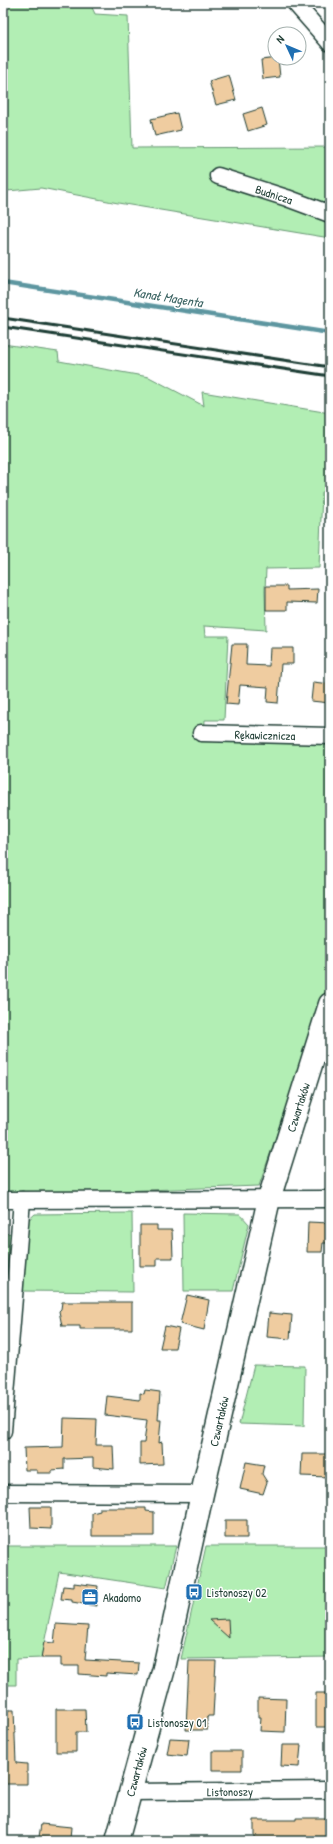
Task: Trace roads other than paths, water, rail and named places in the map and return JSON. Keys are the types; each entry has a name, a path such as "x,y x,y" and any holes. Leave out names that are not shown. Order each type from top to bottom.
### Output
{"street":[{"path":"296,3 330,43"},
{"name":"Budnicza","path":"218,176 287,198 330,214"},
{"name":"Rękawicznicza","path":"201,733 330,736"},
{"name":"Czwartaków","path":"117,1841 164,1668 202,1494 270,1199 330,1004"},
{"path":"3,1200 330,1199"},
{"path":"3,1431 22,1200"},
{"path":"3,1493 202,1494"},
{"name":"Listonoszy","path":"130,1792 330,1790"}],"waterway":[{"name":"Kanał Magenta","path":"3,283 330,333"}],"railway":[{"path":"3,318 330,367"},
{"path":"3,327 330,376"}],"place":[{"name":"Listonoszy 02","path":"194,1592"},
{"name":"Akadomo","path":"90,1597"},
{"name":"Listonoszy 01","path":"135,1722"}]}
